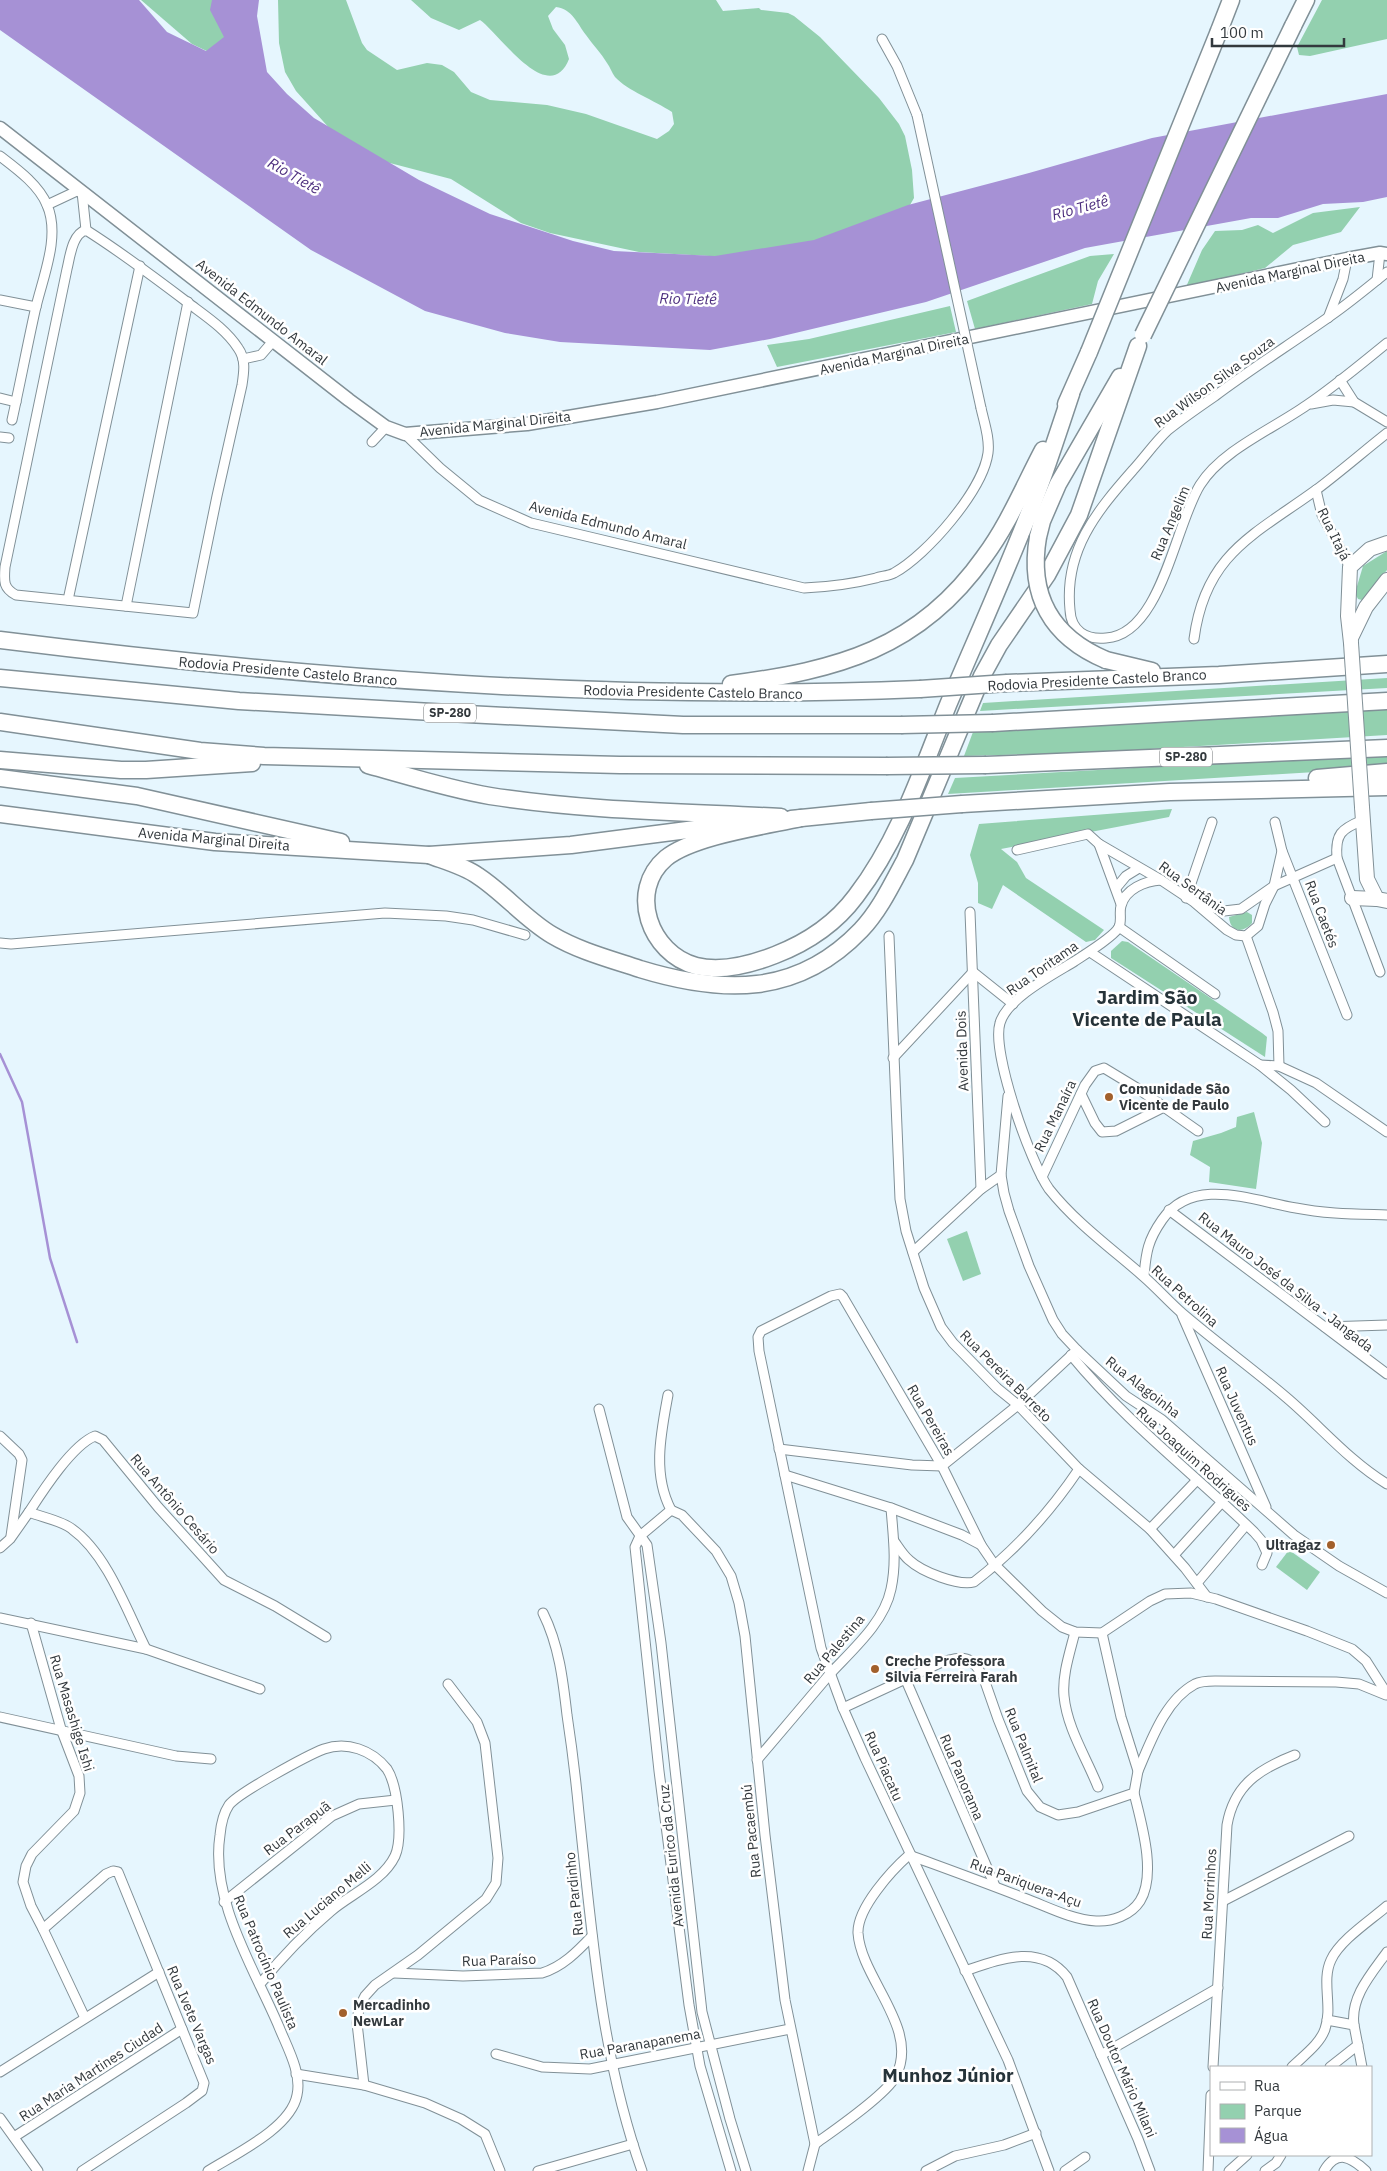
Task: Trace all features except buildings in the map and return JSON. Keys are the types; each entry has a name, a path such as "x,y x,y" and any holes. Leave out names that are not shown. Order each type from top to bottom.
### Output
{"highway":[{"path":"801,818 696,843 678,850 664,860 655,872 649,886 646,901 647,916 659,943 670,954 697,966 712,968 752,963 772,956 821,930 854,899 883,855 918,781 1039,486 1074,389 1232,0"},
{"path":"1219,674 1156,671 1137,668 1106,660 1083,649 1066,637 1048,614 1037,586 1035,554 1042,521 1058,484 1140,340 1306,0"},
{"path":"429,855 476,874 551,934 571,945 645,970 693,983 740,987 790,978 840,949 861,930 890,889 905,860 982,676 999,645 1047,575 1071,530 1092,481 1140,340"},
{"path":"674,692 768,679 835,665 856,658 895,639 932,614 964,583 993,544 1074,389"},
{"name":"Rodovia Presidente Castelo Branco","path":"0,640 128,656 284,672 475,685 600,691 808,694 1387,664"},
{"name":"SP-280","path":"0,678 239,701 683,725 993,723 1387,701"},
{"name":"SP-280","path":"0,722 200,751 264,756 620,765 986,765 1387,748"},
{"path":"0,760 121,770 146,770 340,758 444,786 525,801 596,808 801,818"},
{"path":"429,855 571,845 700,828 871,811 1170,792 1387,772"},
{"path":"0,778 137,796 390,853"},
{"path":"1170,792 1387,787"},
{"name":"Avenida Marginal Direita","path":"0,814 215,842 429,855"}],"main road":[{"name":"Avenida Edmundo Amaral","path":"0,128 386,427 405,434"},
{"name":"Avenida Marginal Direita","path":"405,434 527,424 657,402 1385,251"},
{"path":"1350,568 1370,548 1387,543"},
{"name":"Rua Itajá","path":"1350,568 1348,603 1367,879"},
{"path":"1351,641 1366,607 1387,580"},
{"path":"1348,603 1366,607"},
{"path":"1352,898 1367,879 1382,900"},
{"path":"1352,898 1382,900"}],"street":[{"name":"Avenida Edmundo Amaral","path":"405,434 440,468 479,500 530,523 804,588 853,584 893,574 934,541 974,489 985,465 988,438 917,116 897,66 882,39"},
{"path":"0,156 30,181 47,205 51,221 51,237 12,420"},
{"path":"47,205 81,191 86,230 140,266 188,302 232,339 243,359 242,385 216,496 193,612 16,595 7,590 4,582 5,567 67,269 76,239 79,234 86,230"},
{"path":"1377,280 1385,251"},
{"path":"1328,318 1343,279 1347,259"},
{"path":"68,600 140,266"},
{"name":"Rua Wilson Silva Souza","path":"1070,613 1070,575 1080,541 1103,505 1158,440 1200,406 1328,318 1387,272"},
{"path":"0,300 36,307"},
{"path":"126,606 188,302"},
{"path":"243,359 260,355 274,340"},
{"name":"Rua Angelim","path":"1070,613 1073,624 1082,635 1094,639 1113,638 1126,632 1136,624 1147,611 1156,593 1190,504 1207,475 1244,445 1308,404 1387,343"},
{"path":"1340,380 1354,402"},
{"path":"0,398 16,402"},
{"path":"1194,639 1197,615 1212,579 1240,545 1263,525 1316,490 1385,436 1382,428 1384,420 1354,402 1333,400 1308,404"},
{"path":"372,442 386,427"},
{"name":"Rua Itajá","path":"1316,490 1322,515 1350,568"},
{"path":"1362,814 1340,833 1336,844 1337,858 1380,972"},
{"path":"1212,822 1190,900 1224,911 1232,911 1247,906 1274,886 1337,858"},
{"name":"Rua Caetés","path":"1275,822 1282,851 1347,1014"},
{"name":"Rua Sertânia","path":"1017,850 1088,834 1099,844 1161,880 1190,900 1227,930 1236,935 1246,936"},
{"path":"1099,844 1121,904 1119,927 1215,994"},
{"path":"1278,1066 1278,1031 1269,996 1246,936 1258,926 1264,904 1274,886 1282,851"},
{"path":"1116,888 1126,876 1139,868"},
{"path":"1121,904 1138,885 1151,880 1161,880"},
{"name":"Avenida Dois","path":"970,912 981,1189"},
{"path":"0,943 11,944 384,913 446,916 473,920 525,935"},
{"name":"Rua Toritama","path":"1009,1094 1001,1054 1000,1023 1013,1004 1052,975 1090,952 1119,927"},
{"name":"Rua Pereira Barreto","path":"889,936 900,1198 913,1252 929,1301 941,1327 970,1361 1018,1405 1079,1469 1150,1529 1174,1555 1207,1597"},
{"path":"1090,952 1260,1065 1291,1090 1325,1122"},
{"path":"893,1058 973,972 1013,1004"},
{"path":"1260,1065 1278,1066 1316,1082 1387,1132"},
{"name":"Rua Manaíra","path":"1042,1177 1081,1094 1095,1071 1104,1068 1198,1131"},
{"name":"Rua Alagoinha","path":"1009,1094 1001,1175 1009,1211 1052,1320 1074,1353 1126,1396 1162,1418 1294,1535 1339,1566 1387,1593"},
{"name":"Rua Petrolina","path":"1009,1094 1042,1177 1067,1210 1096,1237 1144,1276 1181,1313 1306,1414 1364,1468 1387,1484"},
{"path":"1081,1094 1095,1123 1102,1132 1116,1131 1164,1107"},
{"path":"913,1252 981,1189 1001,1175"},
{"path":"1144,1276 1146,1248 1169,1210 1182,1200 1209,1194 1226,1194 1314,1211 1387,1215"},
{"name":"Rua Mauro José da Silva - Jangada","path":"1169,1210 1387,1374"},
{"name":"Rua Pereiras","path":"759,1351 758,1337 761,1330 804,1311 831,1296 840,1294 942,1466 981,1545 994,1564 1042,1611 1062,1627 1075,1632"},
{"name":"Rua Juventus","path":"1181,1313 1268,1511"},
{"path":"1325,1328 1387,1325"},
{"name":"Rua Piacatu","path":"759,1351 815,1626 830,1674 843,1708 909,1855 1008,2060 1049,2171"},
{"path":"779,1449 912,1465 942,1466 1018,1405 1074,1353"},
{"name":"Rua Joaquim Rodrigues","path":"1074,1353 1116,1406 1246,1525 1265,1548 1266,1558 1262,1564"},
{"path":"640,1536 671,1510 664,1497 659,1460 668,1395"},
{"path":"1116,1406 1126,1396"},
{"name":"Avenida Eurico da Cruz","path":"599,1409 627,1517 647,1545 657,1605 702,2012 746,2171"},
{"path":"0,1436 20,1454 22,1460 10,1539"},
{"name":"Rua Antônio Cesário","path":"29,1512 44,1490 82,1444 95,1436 102,1440 158,1507 224,1580 275,1606 326,1637"},
{"path":"894,1541 908,1560 915,1565 958,1583 974,1582 1021,1542 1037,1525 1079,1469"},
{"path":"785,1475 891,1508 962,1535 981,1545"},
{"path":"1150,1529 1197,1480"},
{"path":"1174,1555 1222,1502"},
{"name":"Rua Palestina","path":"757,1760 830,1674 859,1644 885,1606 891,1589 895,1559 891,1508"},
{"name":"Rua Pacaembú","path":"671,1510 682,1515 716,1551 731,1576 739,1602 745,1636 777,1942 790,2029 815,2144 808,2171"},
{"path":"0,1548 10,1539 29,1512 71,1527 89,1545 107,1572 146,1649"},
{"path":"1196,1583 1246,1525"},
{"name":"Avenida Eurico da Cruz","path":"640,1536 635,1547 680,1944 697,2049 731,2171"},
{"path":"1098,1787 1072,1728 1064,1695 1066,1669 1075,1632 1102,1633 1142,1606 1165,1594 1180,1592 1207,1597 1307,1631 1352,1649 1366,1661 1387,1694"},
{"name":"Rua Pardinho","path":"543,1613 555,1642 563,1679 574,1762 592,1936 613,2066 642,2171"},
{"path":"0,1618 31,1623 146,1649 260,1689"},
{"name":"Rua Masashige Ishi","path":"31,1623 61,1729 79,1776 80,1793 74,1811 62,1825 40,1843 26,1866 23,1882 25,1893 44,1929 85,2018"},
{"path":"1102,1633 1121,1717 1138,1771"},
{"name":"Rua Palmital","path":"843,1708 905,1678 952,1659 967,1659 978,1666 1027,1791 1040,1807 1058,1815 1078,1812 1134,1793"},
{"name":"Rua Panorama","path":"905,1678 994,1886"},
{"path":"1134,1793 1138,1771 1167,1712 1182,1693 1197,1682 1336,1682 1359,1684 1387,1694"},
{"path":"364,2085 357,2023 359,2008 364,1996 375,1985 394,1973 486,1899 496,1883 498,1858 485,1743 477,1722 448,1684"},
{"path":"0,1717 176,1756 210,1759"},
{"name":"Rua Patrocínio Paulista","path":"208,2171 261,2138 287,2116 297,2096 296,2074 290,2054 224,1902 218,1867 218,1844 223,1816 236,1798 247,1791 317,1751 339,1746 367,1751 378,1759 388,1771 394,1783 396,1800"},
{"name":"Rua Morrinhos","path":"1212,2066 1227,1824 1230,1808 1236,1795 1257,1774 1279,1761 1295,1755"},
{"path":"662,1790 677,1788"},
{"name":"Rua Pariquera-Açu","path":"909,1855 1084,1919 1097,1921 1118,1918 1129,1913 1140,1901 1147,1871 1142,1827 1134,1793"},
{"name":"Rua Parapuã","path":"224,1902 332,1816 359,1804 396,1800"},
{"name":"Rua Luciano Melli","path":"260,1984 295,1944 333,1910 376,1878 395,1856 399,1840 396,1800"},
{"path":"1222,1902 1349,1836"},
{"path":"815,2144 885,2089 896,2076 901,2041 870,1968 858,1932 862,1917 880,1887 896,1866 909,1855"},
{"name":"Rua Ivete Vargas","path":"44,1929 106,1874 113,1871 118,1872 204,2083 202,2091 82,2171"},
{"path":"1293,2066 1325,2030 1328,1972 1336,1952 1348,1939 1387,1906"},
{"name":"Rua Paraíso","path":"394,1973 463,1976 542,1974 553,1970 592,1936"},
{"path":"1362,2066 1353,2016 1356,2000 1387,1952"},
{"name":"Rua Doutor Mário Milani","path":"965,1970 1004,1959 1025,1956 1051,1962 1059,1967 1067,1977 1150,2171"},
{"path":"0,2072 159,1972"},
{"path":"1101,2055 1218,1988"},
{"path":"1327,2020 1354,2025"},
{"name":"Rua Maria Martines Ciudad","path":"14,2137 182,2029"},
{"name":"Rua Paranapanema","path":"496,2054 542,2068 590,2069 613,2066 790,2029"},
{"path":"1331,2066 1358,2045"},
{"path":"296,2074 364,2085 424,2103 476,2127 485,2134 500,2171"},
{"path":"0,2118 38,2171"},
{"path":"1208,2171 1210,2120"},
{"path":"926,2171 955,2156 1004,2145 1036,2133"},
{"path":"538,2171 633,2144"},
{"path":"1229,2171 1246,2156"},
{"path":"1265,2171 1276,2163 1280,2156"},
{"path":"1065,2171 1085,2157"},
{"path":"1324,2171 1332,2160 1340,2157 1349,2158 1366,2171"}],"green space":[{"path":"141,0 256,0 232,63 192,44"},
{"path":"278,0 346,0 362,43 367,50 397,70 427,63 442,65 454,72 471,92 490,100 547,105 586,114 657,139 669,131 674,124 672,112 620,82 574,17 562,8 556,7 548,16 553,29 565,45 569,59 560,72 549,76 537,72 524,63 480,20 459,30 431,18 411,0 716,0 723,11 759,8 761,10 788,13 820,37 879,98 899,124 905,136 912,170 914,198 910,205 853,235 727,257 639,252 550,233 521,223 451,179 386,162 331,130 296,91 285,72 279,43"},
{"path":"1322,0 1387,0 1387,39 1310,56 1299,55 1297,47"},
{"path":"1360,207 1341,232 1293,245 1265,268 1186,287 1202,250 1215,231 1242,230 1258,225 1273,233 1313,213"},
{"path":"1114,254 1098,281 1092,304 975,329 967,301 1090,256"},
{"path":"950,306 956,332 777,367 767,345 809,339"},
{"path":"1387,551 1387,570 1362,600 1358,599 1355,593 1363,566"},
{"path":"1387,678 1387,688 980,711 983,703"},
{"path":"1387,709 1387,735 1081,753 964,756 973,732"},
{"path":"1387,754 1387,766 1349,770 948,794 955,778"},
{"path":"1172,809 1169,817 1001,849 1017,862 1026,878 1104,930 1095,940 1086,942 1003,885 992,909 978,903 978,883 970,855 979,824"},
{"path":"1247,912 1252,915 1252,923 1245,929 1235,929 1229,917"},
{"path":"1122,941 1128,942 1267,1037 1265,1057 1111,958 1111,951"},
{"path":"1254,1112 1262,1143 1256,1189 1209,1182 1210,1167 1190,1155 1193,1141 1236,1127 1237,1117"},
{"path":"967,1231 981,1274 963,1281 947,1239"},
{"path":"1289,1550 1320,1572 1307,1590 1276,1567"}],"water":[{"name":"Rio Tietê","path":"0,0 139,0 167,32 206,51 224,37 210,10 212,0 259,0 257,16 267,72 287,94 314,118 419,180 490,214 573,241 614,251 715,256 814,240 908,205 1152,138 1387,94 1387,197 1363,202 1323,204 1278,218 1251,218 1085,248 926,302 770,339 710,350 560,342 505,333 425,311 311,250 0,30"}],"waterway":[{"path":"0,1054 22,1102 50,1258 77,1342"}],"place":[{"name":"Comunidade São Vicente de Paulo","path":"1109,1097"},
{"name":"Ultragaz","path":"1331,1545"},
{"name":"Creche Professora Silvia Ferreira Farah","path":"875,1669"},
{"name":"Mercadinho NewLar","path":"343,2013"}],"district":[{"name":"Jardim São Vicente de Paula","path":"1147,1008"},
{"name":"Munhoz Júnior","path":"948,2075"}]}
